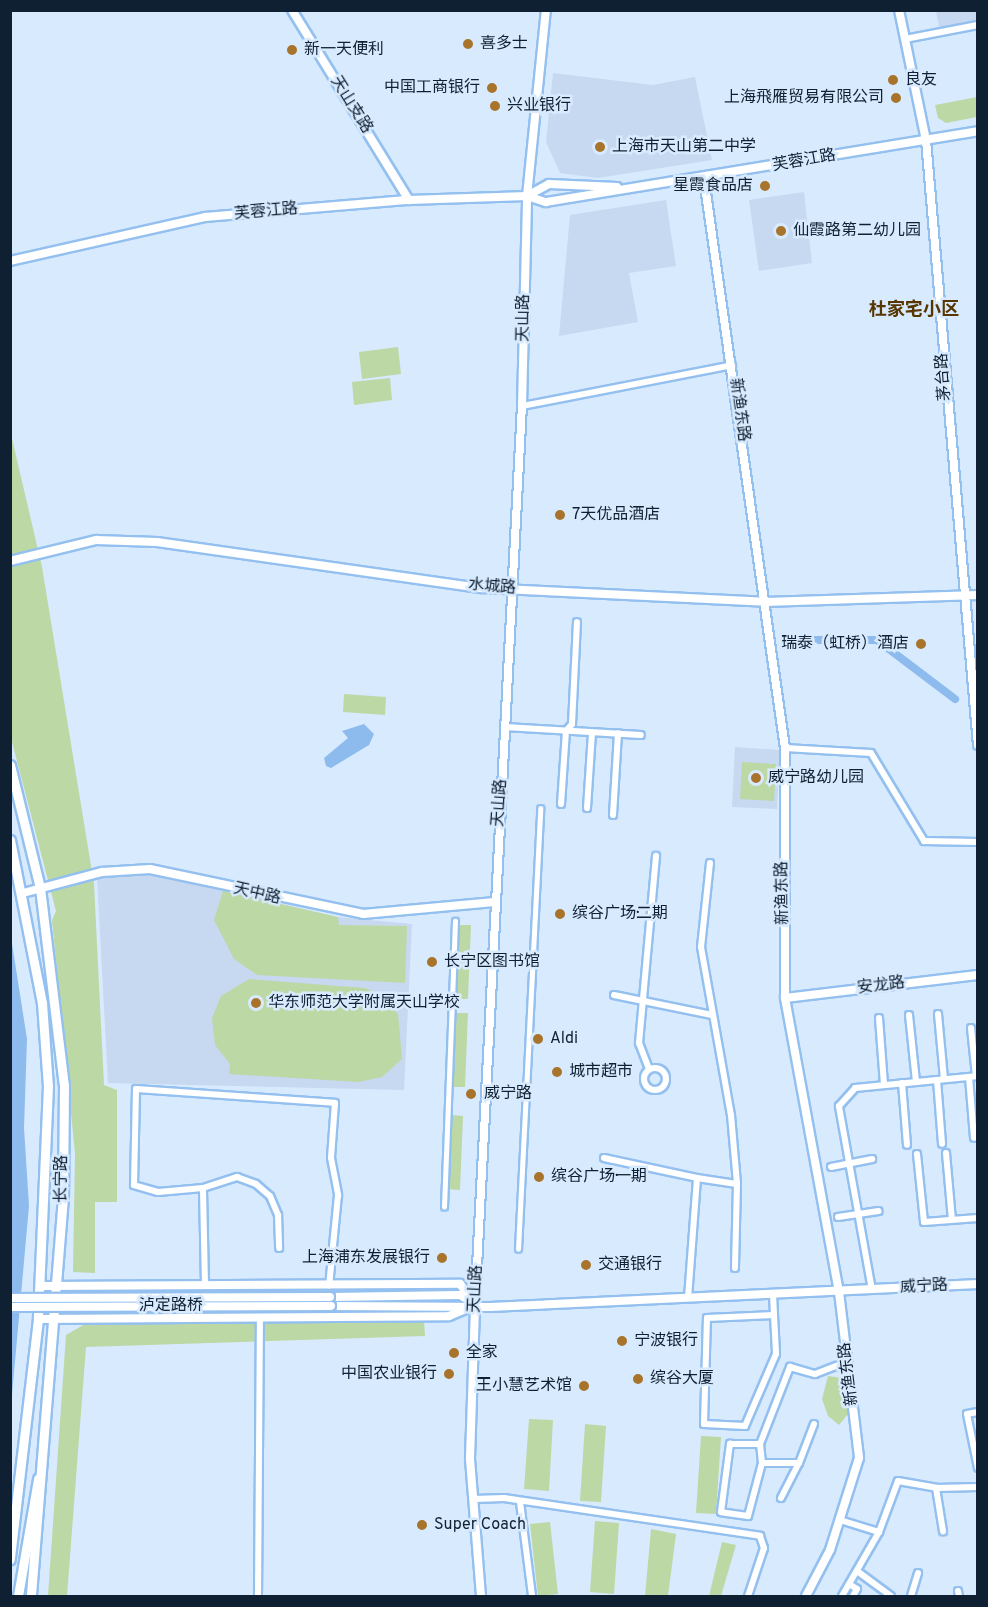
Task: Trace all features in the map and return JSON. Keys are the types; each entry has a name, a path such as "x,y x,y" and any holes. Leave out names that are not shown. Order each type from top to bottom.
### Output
{"main road":[{"name":"天山路","path":"481,1596 474,1499 475,1305 494,902 522,406 527,196 546,10"},
{"name":"长宁路","path":"10,765 40,888 58,1002 64,1085 57,1286 38,1479 32,1596"},
{"name":"长宁路","path":"10,840 23,893 42,1004 48,1086 38,1319 10,1559"},
{"path":"40,1286 460,1284 475,1305"},
{"name":"威宁路","path":"38,1319 449,1316 475,1305 773,1295 978,1284"},
{"name":"威宁路","path":"330,1301 460,1295 475,1305"},
{"name":"泸定路桥","path":"10,1298 330,1301"},
{"name":"泸定路桥","path":"10,1307 330,1301"},
{"path":"18,1596 38,1479"}],"street":[{"name":"天山支路","path":"292,10 409,200"},
{"name":"茅台路","path":"899,10 926,140 962,597 978,745"},
{"path":"905,39 978,26"},
{"name":"芙蓉江路","path":"10,261 206,218 409,200 527,196 546,202 705,179 978,131"},
{"name":"新渔东路","path":"705,179 785,748 785,998 839,1292 859,1458 840,1520 806,1596"},
{"name":"芙蓉江路","path":"527,196 549,183 631,188"},
{"path":"522,406 732,365"},
{"name":"水城路","path":"10,561 96,540 157,542 512,588 765,602 978,595"},
{"path":"561,804 566,731 573,724 577,622"},
{"path":"505,727 641,735"},
{"path":"587,808 591,732"},
{"path":"613,815 618,734"},
{"path":"785,748 871,753 924,841 978,842"},
{"path":"518,1249 540,809"},
{"path":"649,1069 639,1043 657,856"},
{"path":"710,863 702,947 731,1115 736,1184 735,1268"},
{"name":"天中路","path":"23,893 102,872 150,869 363,914 494,902"},
{"path":"444,1207 455,921"},
{"name":"安龙路","path":"785,998 978,975"},
{"path":"614,995 712,1015"},
{"path":"938,1014 942,1144"},
{"path":"909,1015 916,1082"},
{"path":"879,1018 884,1085"},
{"path":"970,1028 974,1076 974,1138"},
{"path":"872,1290 839,1106 855,1088 974,1076"},
{"path":"902,1083 907,1145"},
{"path":"279,1248 278,1215 270,1196 256,1184 237,1177 203,1188 158,1192 134,1185 136,1089 335,1103 331,1158 338,1195 329,1286"},
{"path":"946,1153 952,1220"},
{"path":"917,1154 924,1222 978,1218"},
{"path":"604,1158 736,1184"},
{"path":"831,1167 872,1159"},
{"path":"688,1298 698,1178"},
{"path":"203,1188 205,1285"},
{"path":"838,1217 879,1211"},
{"path":"773,1295 776,1354 746,1426 704,1424 706,1318 774,1315"},
{"path":"258,1596 260,1317"},
{"path":"760,1444 730,1444 721,1512 748,1516 762,1462 760,1444 790,1367 815,1374 847,1362"},
{"path":"978,1412 967,1414 978,1468"},
{"path":"781,1498 799,1463 814,1424"},
{"path":"762,1462 799,1463"},
{"path":"842,1596 879,1532 898,1481 936,1488 978,1487"},
{"path":"936,1488 943,1531"},
{"path":"474,1499 520,1502 760,1536 764,1548 748,1596"},
{"path":"520,1502 532,1596"},
{"path":"840,1520 879,1532"},
{"path":"857,1571 891,1596"},
{"path":"911,1596 918,1573"},
{"path":"849,1584 857,1589 853,1596"}],"shaded area":[{"path":"936,11 977,11 977,25 940,32"},
{"path":"553,73 653,85 695,77 712,160 598,178 560,173 546,142"},
{"name":"仙霞路第二幼儿园","path":"804,192 812,263 759,271 749,200"},
{"path":"666,200 676,266 629,273 638,322 559,336 570,215"},
{"name":"威宁路幼儿园","path":"735,747 780,750 777,809 732,807"},
{"name":"华东师范大学附属天山学校","path":"143,872 338,917 412,924 404,1090 108,1083 97,877"}],"green space":[{"path":"977,97 977,117 946,123 938,118 935,105"},
{"path":"398,347 401,374 362,379 359,352"},
{"path":"390,378 392,400 354,405 352,382"},
{"path":"10,430 42,567 94,884 104,1085 117,1090 117,1202 95,1202 95,1273 73,1272 75,1154 52,920 56,911 11,738"},
{"path":"344,694 386,697 385,715 343,712"},
{"path":"742,762 776,764 774,801 740,799"},
{"path":"223,891 338,917 339,925 407,926 405,983 257,975 234,959 214,920"},
{"path":"458,925 471,925 468,999 455,999"},
{"path":"249,979 365,988 382,995 398,1014 402,1059 382,1077 358,1082 229,1074 230,1064 215,1045 212,1018 221,996"},
{"path":"455,1013 468,1013 465,1087 451,1087"},
{"path":"450,1115 463,1116 460,1190 447,1189"},
{"path":"424,1321 425,1336 86,1347 67,1596 48,1596 66,1335 85,1324"},
{"path":"828,1376 842,1378 848,1414 839,1425 828,1416 822,1399"},
{"path":"529,1419 553,1420 549,1491 524,1489"},
{"path":"585,1424 606,1426 601,1502 580,1501"},
{"path":"701,1436 721,1437 716,1514 696,1513"},
{"path":"595,1521 619,1523 614,1594 590,1592"},
{"path":"550,1522 558,1594 538,1596 530,1524"},
{"path":"651,1529 676,1534 668,1596 645,1596"},
{"path":"722,1542 736,1545 721,1596 709,1596"}],"water":[{"path":"364,724 374,734 369,745 331,768 326,766 324,758 348,738 342,731"},
{"path":"11,937 27,1039 24,1128 29,1206 11,1406"}],"waterway":[{"path":"787,640 877,640 955,699"}],"place":[{"name":"喜多士","path":"468,44"},
{"name":"新一天便利","path":"292,50"},
{"name":"良友","path":"893,80"},
{"name":"中国工商银行","path":"492,88"},
{"name":"上海飛雁贸易有限公司","path":"896,98"},
{"name":"兴业银行","path":"495,106"},
{"name":"上海市天山第二中学","path":"600,147"},
{"name":"星霞食品店","path":"765,186"},
{"name":"仙霞路第二幼儿园","path":"781,231"},
{"name":"7天优品酒店","path":"560,515"},
{"name":"瑞泰（虹桥）酒店","path":"921,644"},
{"name":"威宁路幼儿园","path":"756,778"},
{"name":"缤谷广场·二期","path":"560,914"},
{"name":"长宁区图书馆","path":"432,962"},
{"name":"华东师范大学附属天山学校","path":"256,1003"},
{"name":"Aldi","path":"538,1039"},
{"name":"城市超市","path":"557,1072"},
{"name":"威宁路","path":"471,1094"},
{"name":"缤谷广场·一期","path":"539,1177"},
{"name":"上海浦东发展银行","path":"442,1258"},
{"name":"交通银行","path":"586,1265"},
{"name":"宁波银行","path":"622,1341"},
{"name":"全家","path":"454,1353"},
{"name":"中国农业银行","path":"449,1374"},
{"name":"缤谷大厦","path":"638,1379"},
{"name":"王小慧艺术馆","path":"584,1386"},
{"name":"Super Coach","path":"422,1525"}],"district":[{"name":"杜家宅小区","path":"914,311"}]}
